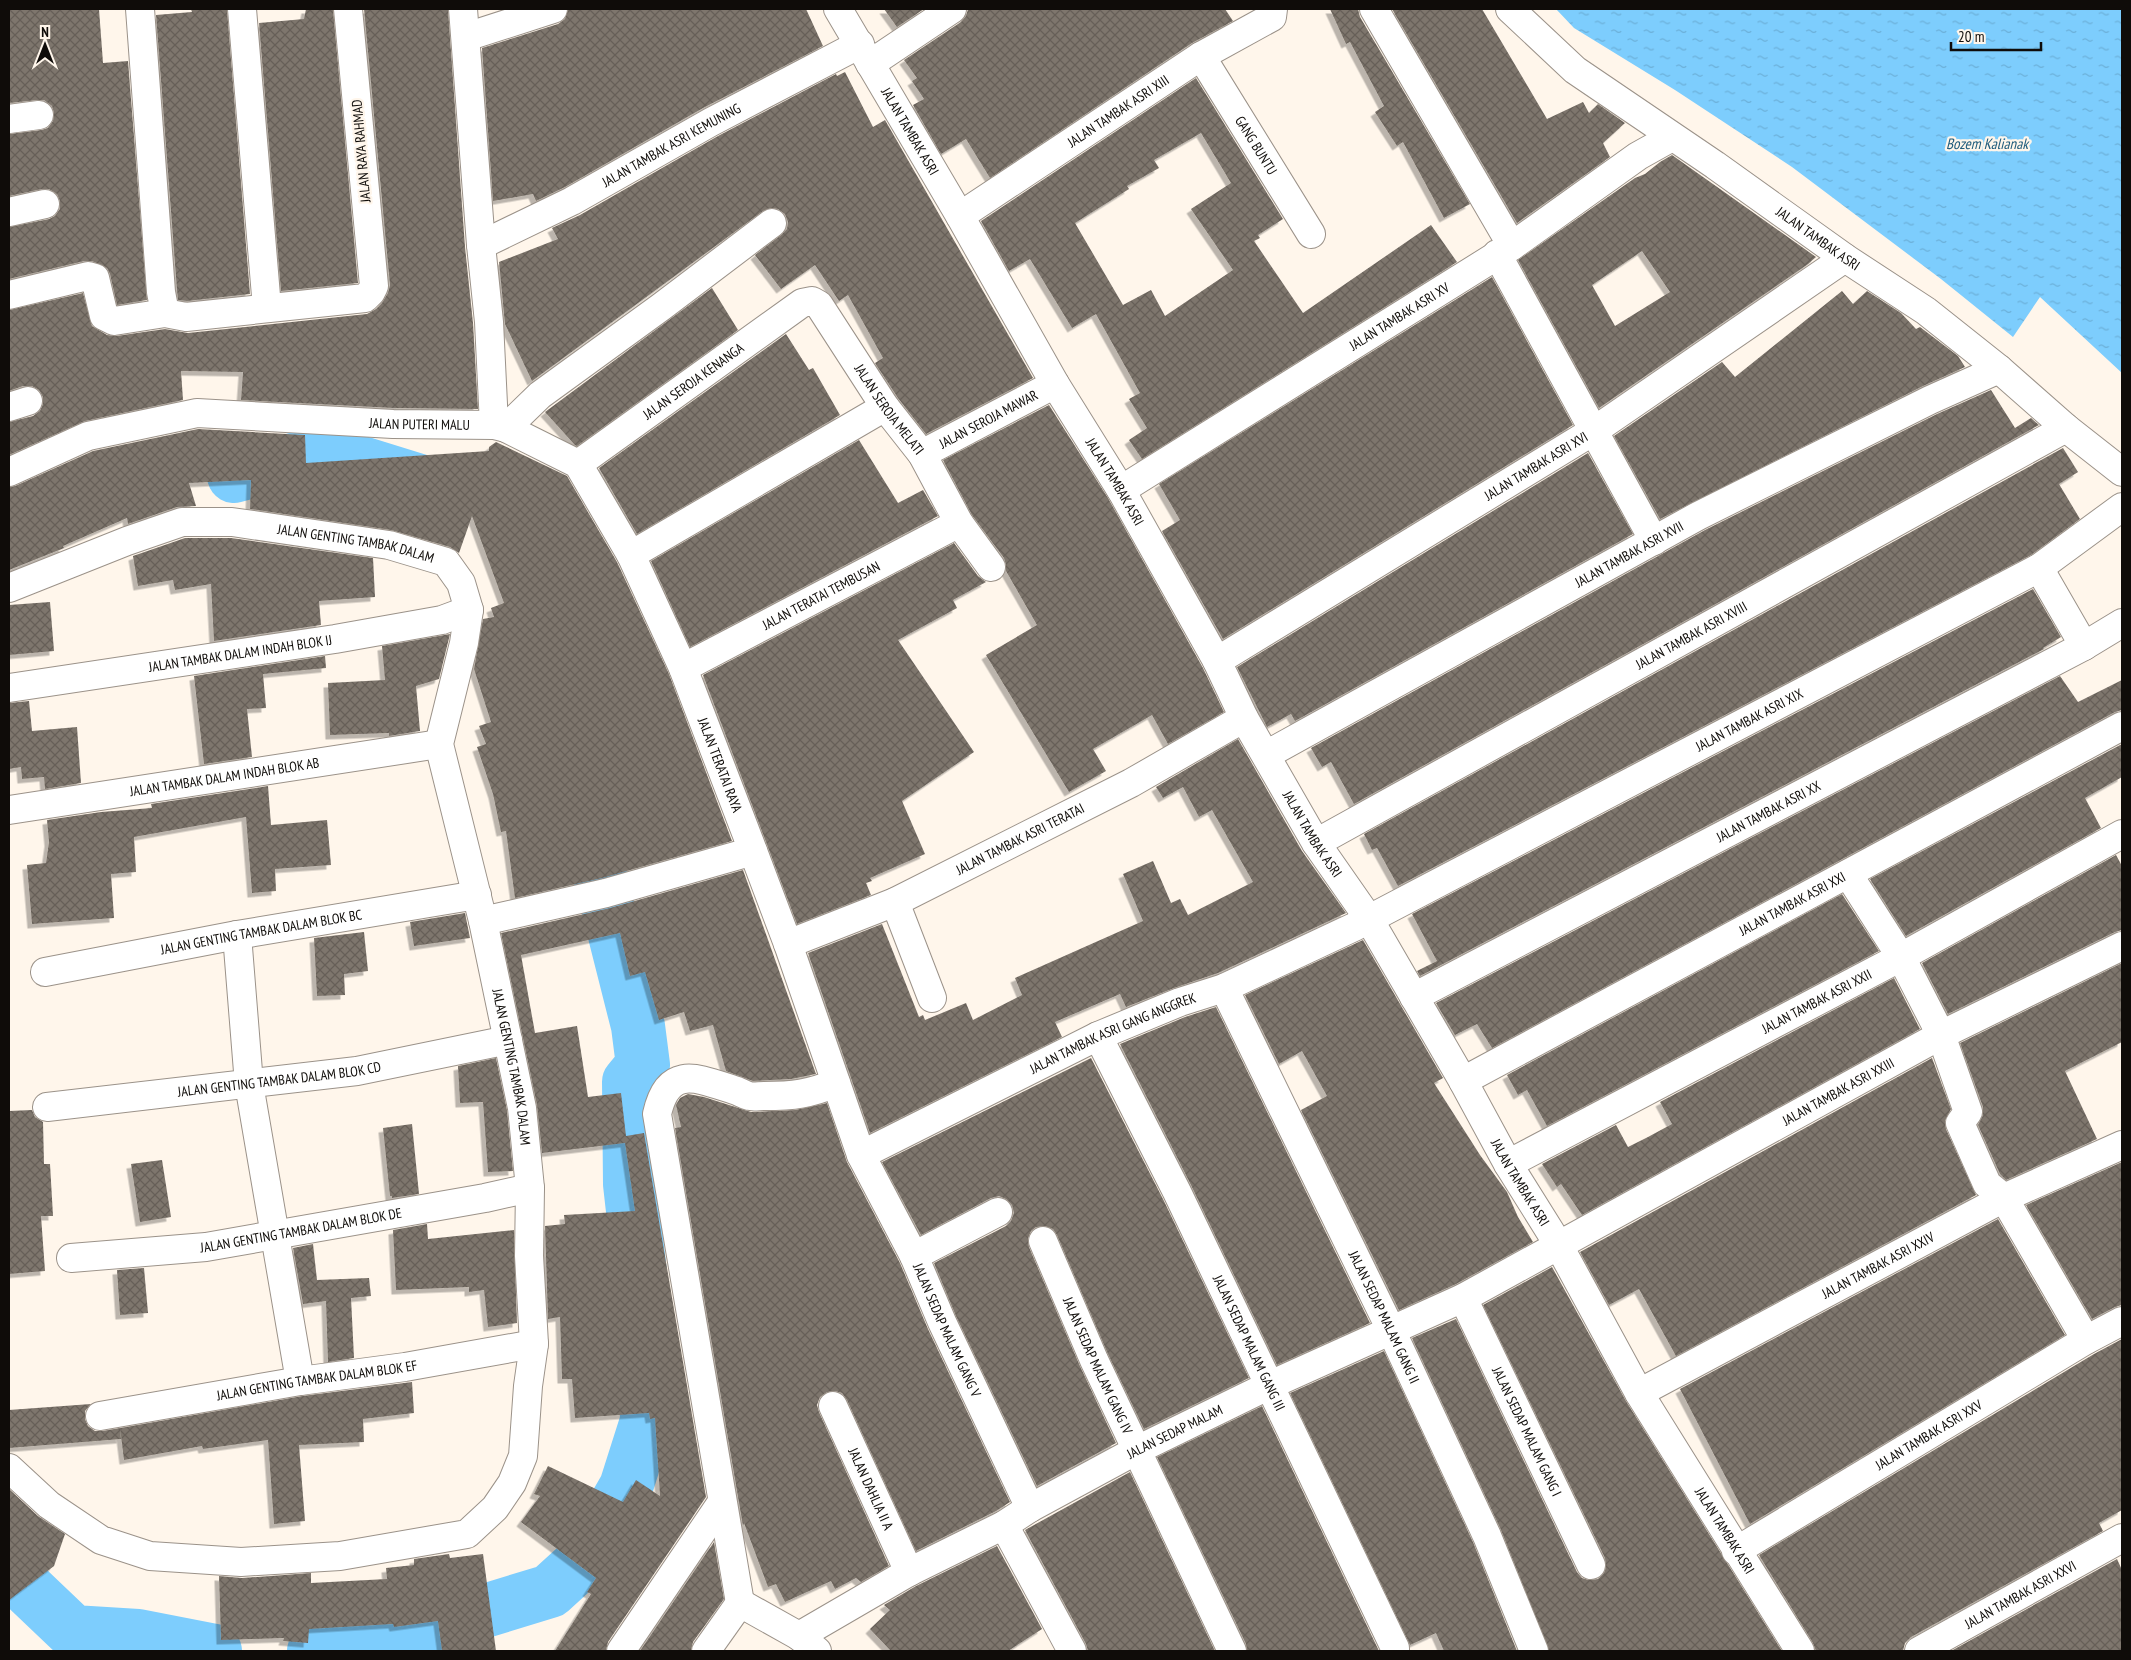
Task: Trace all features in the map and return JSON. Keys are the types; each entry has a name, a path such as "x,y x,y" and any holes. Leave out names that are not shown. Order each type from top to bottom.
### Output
{"street":[{"path":"140,9 161,292 165,313"},
{"path":"9,294 88,276 94,278 104,316 114,321 165,313 186,317 268,308 242,9"},
{"name":"JALAN RAYA RAHMAD","path":"268,308 365,298 374,286 348,9"},
{"path":"463,9 481,245 500,426"},
{"path":"466,37 553,9"},
{"name":"JALAN TAMBAK ASRI","path":"838,9 960,216 1055,384 1121,490 1217,661 1244,718 1316,843 1369,919 1463,1081 1508,1164 1558,1244 1638,1393 1800,1651"},
{"name":"JALAN TAMBAK ASRI KEMUNING","path":"481,245 572,202 710,122 865,54 952,9"},
{"name":"JALAN TAMBAK ASRI XIII","path":"960,216 1201,56 1272,17 1273,9"},
{"path":"1374,9 1504,250 1595,430 1654,541"},
{"name":"JALAN TAMBAK ASRI","path":"1510,9 1575,70 1672,137 1715,164 1845,258 1926,311 1999,369 2066,428 2122,472"},
{"name":"GANG BUNTU","path":"1201,56 1311,234"},
{"path":"9,119 39,115"},
{"name":"JALAN TAMBAK ASRI XV","path":"1121,490 1504,250 1638,156 1672,137"},
{"path":"9,212 45,204"},
{"path":"500,426 772,223"},
{"name":"JALAN TAMBAK ASRI XVI","path":"1217,661 1595,430 1845,258"},
{"name":"JALAN SEROJA MELATI","path":"812,301 819,305 885,407 922,454 959,523 991,567"},
{"name":"JALAN SEROJA KENANGA","path":"578,464 802,303 812,301"},
{"name":"JALAN TAMBAK ASRI XVII","path":"1266,755 1698,516 1922,404 1999,369"},
{"name":"JALAN SEROJA MAWAR","path":"922,454 1055,384"},
{"path":"631,555 885,407"},
{"name":"JALAN PUTERI MALU","path":"9,472 88,436 197,412 393,424 500,426"},
{"path":"500,426 578,464"},
{"name":"JALAN TAMBAK ASRI XVIII","path":"1316,843 2066,428"},
{"name":"JALAN TERATAI RAYA","path":"578,464 631,555 683,668 788,944 860,1155"},
{"name":"JALAN TAMBAK ASRI XIX","path":"1369,919 2039,568 2122,507"},
{"name":"JALAN GENTING TAMBAK DALAM","path":"9,588 127,541 182,522 232,522 389,545 446,562 461,583 469,610 459,671 439,744 483,921 522,1108 530,1188 529,1256 534,1344 528,1386 523,1456 512,1483 495,1508 467,1534 340,1556 241,1562 150,1556 101,1540 49,1505 9,1468"},
{"name":"JALAN TERATAI TEMBUSAN","path":"683,668 959,523"},
{"path":"2039,568 2084,646"},
{"name":"JALAN TAMBAK DALAM INDAH BLOK IJ","path":"9,688 335,639 442,620 469,610"},
{"name":"JALAN TAMBAK ASRI XX","path":"1414,998 2084,646 2122,623"},
{"name":"JALAN TAMBAK ASRI TERATAI","path":"788,944 895,902 1131,783 1244,718"},
{"name":"JALAN TAMBAK ASRI XXI","path":"1463,1081 2122,726"},
{"name":"JALAN TAMBAK DALAM INDAH BLOK AB","path":"9,810 439,744"},
{"name":"JALAN TAMBAK ASRI XXII","path":"1508,1164 1901,956 2122,834"},
{"path":"483,921 599,895 753,851"},
{"path":"1848,874 1901,956 1940,1035 1968,1112 1960,1123 1987,1184 2004,1198 2086,1340"},
{"name":"JALAN GENTING TAMBAK DALAM BLOK BC","path":"45,972 237,935 477,895"},
{"path":"895,902 932,998"},
{"name":"JALAN TAMBAK ASRI GANG ANGGREK","path":"860,1155 1098,1036 1180,1002 1224,988 1369,919"},
{"path":"237,935 249,1084 300,1381"},
{"name":"JALAN TAMBAK ASRI XXIII","path":"1558,1244 1940,1035 2122,946"},
{"name":"JALAN SEDAP MALAM GANG II","path":"1224,988 1391,1330 1486,1536 1534,1651"},
{"name":"JALAN SEDAP MALAM GANG III","path":"1098,1036 1177,1192 1395,1651"},
{"name":"JALAN GENTING TAMBAK DALAM BLOK CD","path":"47,1107 357,1071 508,1040"},
{"path":"706,1651 740,1603 661,1148 657,1114 660,1098 668,1086 677,1080 692,1078 749,1096 791,1096 814,1092 836,1083"},
{"name":"JALAN TAMBAK ASRI XXIV","path":"1638,1393 2004,1198 2122,1145"},
{"name":"JALAN SEDAP MALAM GANG V","path":"860,1155 914,1256 942,1322 1030,1508"},
{"name":"JALAN GENTING TAMBAK DALAM BLOK DE","path":"71,1258 206,1246 485,1198 530,1188"},
{"path":"914,1256 998,1212"},
{"name":"JALAN SEDAP MALAM GANG IV","path":"1044,1240 1094,1360 1232,1651"},
{"name":"JALAN SEDAP MALAM","path":"808,1644 909,1572 1004,1525 1030,1508 1137,1450 1270,1385 1463,1298 1558,1244"},
{"name":"JALAN SEDAP MALAM GANG I","path":"1463,1298 1591,1565"},
{"name":"JALAN TAMBAK ASRI XXV","path":"1736,1551 2086,1340 2122,1321"},
{"name":"JALAN GENTING TAMBAK DALAM BLOK EF","path":"100,1416 300,1381 405,1367 534,1344"},
{"name":"JALAN DAHLIA II A","path":"833,1406 909,1572"},
{"path":"621,1651 722,1502"},
{"path":"1004,1525 1072,1651"},
{"name":"JALAN TAMBAK ASRI XXVI","path":"1919,1651 2122,1538"},
{"path":"740,1603 808,1644"}],"water":[{"name":"Bozem Kalianak","path":"1556,9 2122,9 2122,373 2040,297 2013,337 1941,279 1792,167 1675,90 1574,28"}],"building":[{"path":"10,9 99,9 103,63 128,61 147,300 117,305 107,268 92,261 84,261 9,279 9,227 49,219 55,216 60,209 60,201 57,194 49,189 9,196 9,134 48,128 53,121 54,113 52,106 44,100 9,103"},
{"path":"191,9 227,9 250,294 187,301 178,300 156,15 192,12"},
{"path":"306,9 333,9 358,283 281,291 259,23 304,19"},
{"path":"364,9 448,9 478,409 394,408 241,400 243,372 181,371 183,400 85,421 9,455 9,422 33,416 40,411 43,397 39,390 32,386 23,386 9,391 9,310 83,293 92,326 107,335 116,336 165,329 188,333 367,314 382,303 390,285"},
{"path":"568,9 806,9 823,46 703,108 565,187 536,201 533,194 493,201 482,48 558,24 565,19"},
{"path":"884,9 924,9 897,27"},
{"path":"968,9 1225,9 1233,21 1192,43 990,178 966,139 941,154 913,105 924,99 912,81 917,78 904,60 961,22 966,16"},
{"path":"1330,9 1358,9 1360,17 1470,204 1444,218 1403,142 1397,146 1375,112 1384,106 1350,42 1346,44"},
{"path":"1392,9 1482,9 1547,119 1583,102 1589,113 1598,104 1625,123 1603,143 1610,157 1517,223"},
{"path":"845,72 873,127 885,120 1033,378 926,434 898,398 875,363 883,358 848,295 839,301 815,265 781,289 755,255 787,229 788,222 785,214 778,209 771,208 763,211 532,381 505,324 499,262 558,239 552,228 580,215 718,136 836,74 837,76"},
{"path":"1196,78 1283,219 1258,235 1260,238 1254,241 1303,313 1431,225 1457,262 1142,459 1129,440 1147,428 1129,399 1140,393 1096,314 1072,328 1030,259 1009,271 981,221","holes":["1201,133 1231,183 1191,209 1233,270 1165,316 1151,290 1123,305 1075,223 1129,189 1127,186 1159,168 1154,160"]},
{"path":"1672,155 1816,257 1599,408 1518,260","holes":["1642,251 1670,292 1615,326 1592,285"]},
{"path":"1492,277 1573,425 1223,639 1162,531 1180,520 1159,484"},
{"path":"712,288 738,330 577,446 575,445 545,412"},
{"path":"1842,291 1853,304 1867,291 1901,313 1916,329 1920,327 1958,356 1965,367 1923,386 1660,519 1614,436 1722,362 1735,377"},
{"path":"786,334 809,370 813,368 840,415 637,534 599,468"},
{"path":"1991,390 2015,428 2031,418 2039,425 1354,804 1331,762 1322,767 1311,748 1705,530 1937,414"},
{"path":"1049,405 1108,498 1203,668 1224,712 1168,744 1152,715 1093,749 1106,771 1069,792 986,655 1037,625 1006,571 1004,558 972,515 943,460"},
{"path":"198,429 305,435 306,463 489,451 489,447 496,442 567,476 617,562 669,674 732,841 602,878 515,898 506,831 501,832 493,794 477,747 486,744 479,726 491,722 474,669 483,619 494,617 491,608 504,603 472,516 459,553 450,547 391,530 250,509 251,480 189,483 196,506 177,507 128,524 127,518 63,546 64,548 9,570 9,487 93,451"},
{"path":"859,440 898,503 923,490 938,516 690,647 651,561"},
{"path":"2063,448 2078,472 2059,484 2080,519 2031,555 1398,886 1377,848 1372,850 1364,834"},
{"path":"1588,453 1633,534 1295,721 1291,714 1267,727 1237,667"},
{"path":"185,538 231,538 373,558 375,597 319,601 321,625 214,641 211,584 175,590 173,580 138,586 133,556"},
{"path":"954,543 978,576 986,582 953,600 957,608 898,640 974,752 902,801 925,854 870,878 872,881 866,883 871,895 797,924 703,675"},
{"path":"2033,589 2061,637 2044,649 1420,976 1417,971 1437,961 1412,914"},
{"path":"50,602 54,651 9,655 9,605"},
{"path":"450,634 439,679 416,686 420,731 389,736 389,733 330,735 328,683 385,680 382,646"},
{"path":"325,656 326,668 263,674 266,708 247,709 252,757 204,764 194,676"},
{"path":"2060,676 2078,702 2122,680 2122,710 2115,712 1492,1048 1477,1024 1455,1035 1436,1003"},
{"path":"29,701 32,731 77,727 81,783 45,789 44,777 22,779 21,767 9,769 9,703"},
{"path":"1238,739 1302,851 1346,913 1218,973 1126,1007 1120,994 1055,1022 1062,1037 870,1133 808,953 882,924 919,1017 923,1015 925,1020 966,1003 973,1020 1022,995 1015,978 1143,921 1123,874 1153,861 1171,903 1180,899 1188,915 1253,882 1212,810 1199,817 1183,787 1163,798 1156,787"},
{"path":"2122,744 2122,777 2085,798 2101,828 1906,936 1870,879"},
{"path":"268,786 271,825 327,820 331,865 275,869 276,891 252,893 246,817 134,837 136,872 111,874 114,918 32,924 27,865 46,863 49,842 47,820 101,812 152,808 151,804"},
{"path":"2116,855 2122,866 2122,930 1948,1014 1922,963"},
{"path":"743,870 816,1074 791,1079 753,1081 726,1071 713,1025 690,1031 684,1012 659,1020 645,972 630,976 620,933 521,955 535,1033 577,1026 588,1097 621,1093 626,1136 644,1133 706,1497 608,1642 606,1651 555,1651 591,1594 587,1592 596,1578 521,1522 540,1496 534,1494 548,1466 623,1502 636,1480 660,1496 655,1418 650,1419 649,1413 575,1418 572,1379 562,1379 560,1317 548,1319 545,1226 565,1224 564,1215 635,1211 625,1143 542,1153 537,1105 501,933 610,908"},
{"path":"1842,894 1879,951 1547,1126 1527,1090 1518,1095 1507,1075"},
{"path":"465,913 470,938 414,946 410,922"},
{"path":"364,932 368,971 344,974 345,995 317,996 314,938"},
{"path":"1363,940 1443,1078 1434,1083 1480,1155 1507,1192 1518,1217 1533,1242 1456,1284 1399,1310 1301,1110 1327,1096 1302,1051 1279,1064 1245,995"},
{"path":"2122,963 2122,1042 2065,1071 2097,1139 2006,1180 2000,1174 1978,1125 1983,1115 1983,1107 1960,1043"},
{"path":"1894,978 1920,1029 1582,1215 1561,1184 1557,1187 1542,1164 1616,1125 1628,1147 1648,1137 1672,1124 1660,1102"},
{"path":"1216,1007 1370,1323 1277,1365 1191,1185 1120,1044 1185,1017"},
{"path":"496,1058 507,1110 513,1171 488,1172 483,1102 460,1103 458,1066"},
{"path":"1091,1058 1163,1199 1249,1378 1144,1429 1108,1354 1057,1235 1053,1229 1045,1226 1036,1227 1031,1231 1028,1239 1029,1247 1080,1366 1116,1443 1037,1486 956,1316 934,1263 1006,1226 1011,1221 1014,1213 1012,1205 1006,1199 999,1196 991,1198 921,1235 882,1162"},
{"path":"1932,1058 1951,1109 1945,1121 1946,1129 1976,1195 1676,1356 1639,1289 1609,1305 1580,1252"},
{"path":"688,1094 704,1097 751,1112 795,1110 827,1103 847,1162 900,1263 928,1329 1010,1502 996,1511 916,1551 847,1400 842,1393 835,1391 827,1392 820,1397 817,1405 819,1412 889,1566 861,1582 856,1578 835,1589 831,1581 785,1602 776,1584 768,1587 744,1523 743,1526 675,1128 681,1127 676,1105 680,1098"},
{"path":"32,1110 35,1117 43,1122 44,1164 50,1164 53,1216 41,1216 45,1271 9,1274 9,1111"},
{"path":"412,1124 419,1194 392,1198 390,1196 383,1128"},
{"path":"162,1160 171,1217 140,1222 131,1164"},
{"path":"2122,1162 2122,1305 2092,1319 2026,1205"},
{"path":"1998,1219 2065,1335 1750,1524 1680,1389"},
{"path":"427,1224 428,1239 514,1230 517,1323 488,1327 484,1290 469,1292 469,1287 396,1290 393,1230"},
{"path":"313,1244 317,1280 369,1278 371,1296 351,1298 354,1358 328,1362 326,1301 303,1304 293,1248"},
{"path":"1552,1267 1626,1401 1782,1651 1549,1651 1501,1530 1412,1338 1456,1319 1577,1572 1582,1578 1589,1580 1598,1579 1604,1573 1606,1567 1605,1558 1483,1305"},
{"path":"144,1268 148,1313 120,1315 117,1270"},
{"path":"2122,1339 2122,1510 2099,1523 2103,1531 1911,1637 1905,1643 1903,1651 1816,1651 1813,1643 1759,1555"},
{"path":"1384,1351 1473,1542 1517,1651 1444,1651 1436,1633 1410,1645 1290,1393"},
{"path":"412,1382 414,1413 363,1419 364,1442 299,1445 305,1521 274,1524 268,1440 203,1449 202,1446 124,1460 120,1428 302,1396"},
{"path":"91,1404 85,1411 85,1419 88,1426 95,1431 120,1428 121,1439 9,1448 9,1410"},
{"path":"1262,1406 1379,1651 1247,1651 1246,1644 1157,1457"},
{"path":"1130,1472 1215,1651 1088,1651 1025,1530"},
{"path":"9,1489 38,1516 65,1534 54,1566 9,1600"},
{"path":"714,1542 724,1599 693,1642 691,1651 640,1651"},
{"path":"997,1546 1042,1629 1008,1651 891,1651 870,1629 890,1610 884,1605 916,1586"},
{"path":"449,1554 450,1558 483,1554 496,1651 442,1651 438,1621 394,1627 393,1624 309,1629 308,1643 283,1641 284,1638 221,1640 219,1576 242,1578 311,1573 311,1583 387,1579 386,1568 414,1565 414,1559"},
{"path":"2117,1559 2122,1570 2122,1651 1951,1651"}],"waterway":[{"path":"234,476 304,457 352,460 423,482"},
{"path":"314,1651 442,1624 550,1591 584,1560 626,1487 647,1421 645,1318 630,1184 629,1082 643,1065 638,1026 594,852 594,833"},
{"path":"9,1571 73,1632 138,1636 215,1651"}]}
